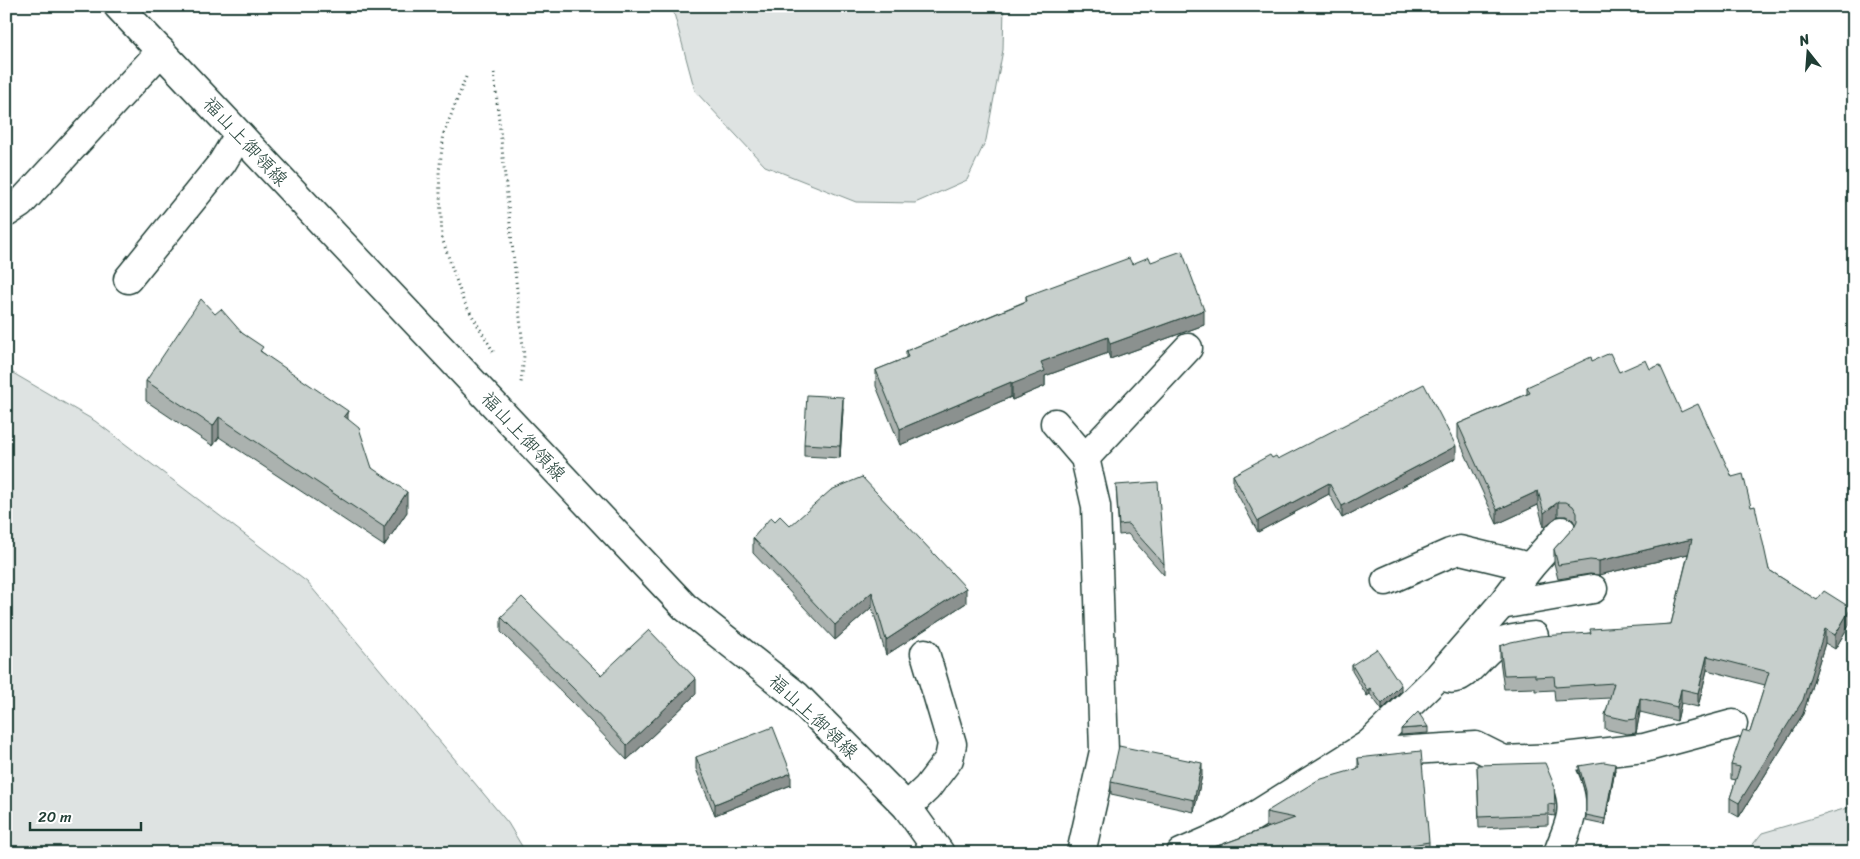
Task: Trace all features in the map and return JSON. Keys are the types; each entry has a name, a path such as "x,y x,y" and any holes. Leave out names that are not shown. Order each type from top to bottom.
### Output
{"street":[{"name":"福山上御領線","path":"122,8 239,135 685,606 798,696 907,807 940,853"},
{"path":"6,213 20,204 161,51"},
{"path":"128,279 222,163 239,135"},
{"path":"1085,458 1188,348"},
{"path":"1055,423 1085,458 1096,506 1104,751 1081,853"},
{"path":"1182,853 1229,832 1369,744 1439,676 1562,531"},
{"path":"1386,581 1460,550 1530,567"},
{"path":"1501,605 1593,589"},
{"path":"1439,676 1452,680 1464,675 1492,647 1506,640 1534,636"},
{"path":"907,807 927,788 949,759 952,744 925,653"},
{"path":"1369,744 1380,752 1476,746 1504,760 1554,758 1644,748 1733,724"},
{"path":"1554,758 1564,776 1570,793 1571,807 1571,815 1558,853"}],"path":[{"path":"494,73 524,356 517,395 498,408"},
{"path":"466,77 444,133 439,172 442,238 463,300 498,360"}],"shaded area":[{"path":"672,6 1004,6 1003,50 986,140 967,180 915,203 856,202 765,166 695,91"},
{"path":"6,369 95,421 307,582 508,823 526,853 6,853"},
{"path":"1854,806 1854,853 1746,853 1762,833"}],"building":[{"path":"1182,251 1204,310 1110,344 1108,337 1041,362 1045,371 1012,384 1011,382 900,429 876,370 908,357 906,351 1027,301 1026,296 1129,258 1132,264 1149,257 1151,262"},
{"path":"201,299 215,314 221,309 242,333 263,347 260,351 348,411 344,416 359,428 372,468 407,492 384,527 219,417 213,426 146,381"},
{"path":"1610,353 1619,372 1646,360 1650,369 1660,365 1681,412 1698,404 1732,477 1743,474 1751,507 1755,506 1769,570 1817,600 1824,591 1851,608 1835,635 1825,629 1803,700 1739,803 1730,798 1740,767 1731,765 1743,730 1750,732 1769,672 1707,656 1698,693 1681,689 1677,707 1640,698 1636,719 1627,720 1605,715 1614,683 1555,687 1554,676 1535,677 1535,674 1504,675 1500,646 1511,642 1540,636 1591,633 1590,629 1671,624 1692,539 1599,561 1590,560 1558,565 1554,549 1577,521 1577,513 1573,506 1566,502 1558,502 1544,513 1538,491 1497,510 1458,424 1530,393 1527,387 1591,357 1592,361"},
{"path":"1424,384 1456,446 1342,506 1329,483 1258,521 1233,475 1270,455 1272,458 1276,456 1278,459"},
{"path":"807,395 843,397 840,446 804,444"},
{"path":"862,477 966,588 886,640 872,592 835,625 753,538 771,517 775,521 780,516 790,526 831,490"},
{"path":"1158,482 1164,564 1128,524 1119,525 1116,485"},
{"path":"522,597 601,675 649,630 696,679 627,745 573,688 501,617"},
{"path":"1377,649 1401,685 1382,704 1370,688 1367,690 1352,665"},
{"path":"1418,712 1428,727 1401,729"},
{"path":"773,727 791,773 715,804 696,757"},
{"path":"1119,746 1202,763 1194,800 1111,782"},
{"path":"1421,751 1429,842 1362,853 1198,853 1295,818 1266,812 1318,780 1360,768 1358,758"},
{"path":"1604,762 1615,764 1605,819 1586,815 1586,791 1579,766"},
{"path":"1545,763 1554,785 1555,805 1548,804 1548,814 1479,817 1477,765"}]}
